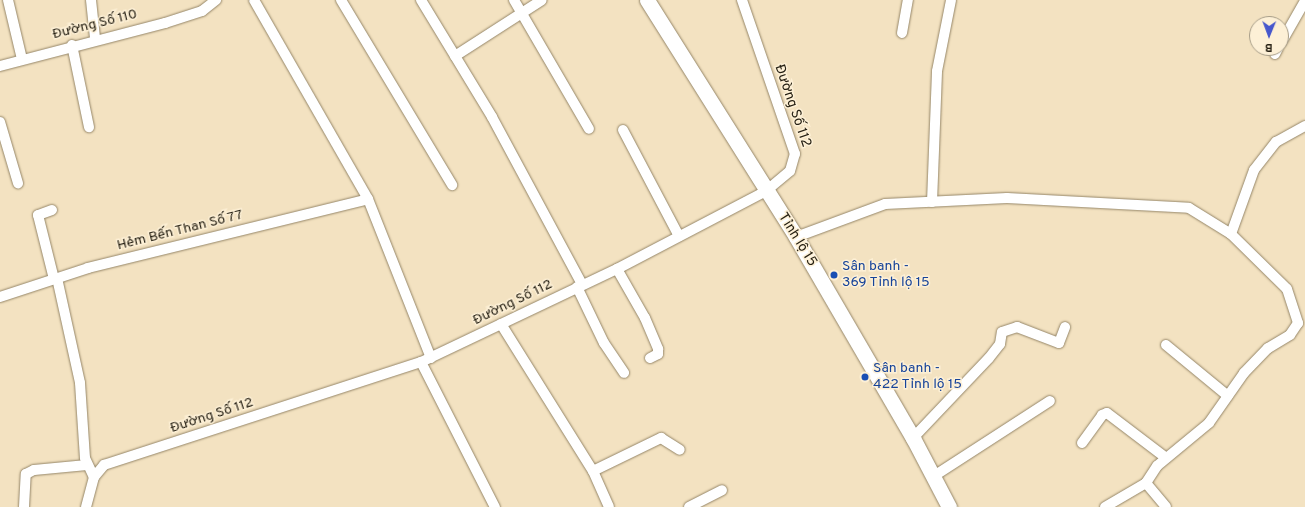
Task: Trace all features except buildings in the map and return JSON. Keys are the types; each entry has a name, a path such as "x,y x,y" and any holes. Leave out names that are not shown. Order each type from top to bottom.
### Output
{"main road":[{"name":"Tỉnh lộ 15","path":"648,0 796,237 913,438 949,507"}],"street":[{"path":"8,0 22,59"},
{"path":"91,0 95,38"},
{"name":"Đường Số 110","path":"0,66 95,38 166,23 202,11 216,0"},
{"path":"254,0 368,199 426,360 495,507"},
{"path":"341,0 452,185"},
{"path":"421,0 455,56 580,286 604,343 624,373"},
{"path":"514,0 589,129"},
{"path":"455,56 542,0"},
{"name":"Đường Số 112","path":"94,477 104,466 426,360 617,269 766,190 790,171 794,154 742,0"},
{"path":"902,33 908,0"},
{"path":"932,202 937,70 951,0"},
{"path":"1289,29 1305,1"},
{"path":"72,45 88,127"},
{"path":"0,122 18,183"},
{"path":"1231,234 1254,170 1276,142 1305,126"},
{"path":"623,130 679,236"},
{"path":"796,237 885,204 1007,198 1189,208 1231,234 1287,289 1298,323 1290,335 1264,353 1228,396 1209,423 1166,458 1146,483 1105,507"},
{"name":"Hẻm Bến Than Số 77","path":"0,297 55,279 368,199"},
{"path":"52,210 38,215 80,383 87,465 94,477 86,507"},
{"path":"617,269 645,318 658,349 650,358"},
{"path":"501,324 593,471 609,507"},
{"path":"913,438 989,358 1000,344 1002,332 1017,327 1059,343 1065,327"},
{"path":"1166,345 1228,396"},
{"path":"934,476 1050,401"},
{"path":"1082,443 1102,415 1107,413 1166,458"},
{"path":"593,471 661,438 680,450"},
{"path":"24,507 26,474 34,470 87,465"},
{"path":"1146,483 1166,507"},
{"path":"689,507 722,490"}],"place":[{"name":"Sân banh - 369 Tỉnh lộ 15","path":"834,275"},
{"name":"Sân banh - 422 Tỉnh lộ 15","path":"865,377"}]}
